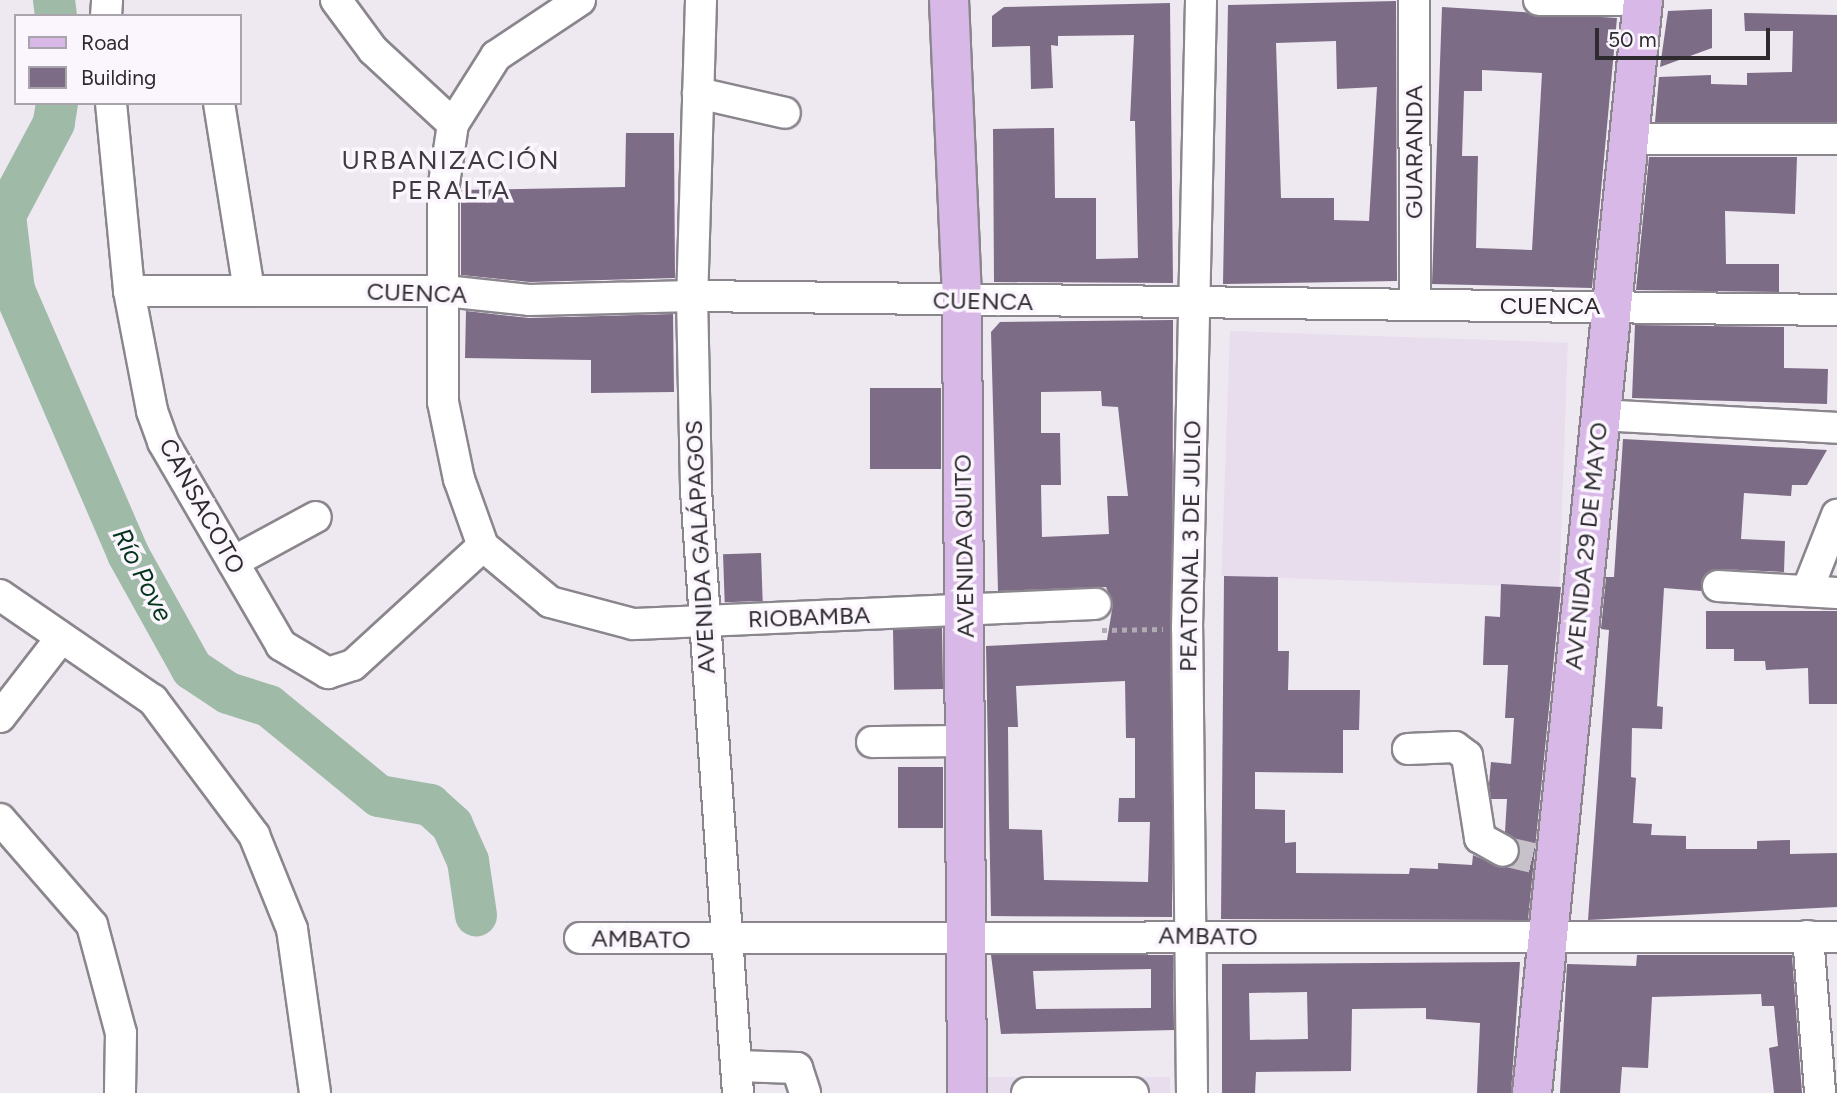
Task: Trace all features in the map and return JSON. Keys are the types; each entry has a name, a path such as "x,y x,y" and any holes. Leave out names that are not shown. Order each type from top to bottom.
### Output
{"main road":[{"name":"AVENIDA QUITO","path":"949,0 962,301 967,1093"},
{"name":"AVENIDA 29 DE MAYO","path":"1532,1093 1547,937 1548,863 1600,415 1609,306 1643,0"}],"street":[{"path":"336,0 373,50 453,124"},
{"path":"483,546 459,478 443,402 443,190 453,124 496,56 580,0"},
{"name":"AVENIDA GALÁPAGOS","path":"701,0 692,296 701,620 738,1080"},
{"name":"PEATONAL 3 DE JULIO","path":"1192,1093 1187,628 1201,0"},
{"name":"GUARANDA","path":"1414,0 1415,304"},
{"path":"1539,0 1643,0"},
{"path":"698,93 785,113"},
{"name":"CANSACOTO","path":"111,105 130,291 163,442 281,645 328,673 353,665 483,546"},
{"path":"219,105 249,291"},
{"path":"1629,139 1837,139"},
{"name":"CUENCA","path":"130,291 445,291 529,300 692,296 1837,310"},
{"path":"1600,415 1837,428"},
{"path":"1807,591 1837,514"},
{"path":"233,562 316,517"},
{"name":"RIOBAMBA","path":"483,546 550,602 633,624 1096,604"},
{"path":"1718,586 1837,593"},
{"path":"0,595 153,700 254,835 292,929 315,1093"},
{"path":"0,717 61,638"},
{"path":"872,742 965,741"},
{"path":"1408,749 1455,747 1467,756 1480,838 1484,846 1503,851"},
{"path":"0,819 92,925 121,1033 120,1093"},
{"name":"AMBATO","path":"580,938 727,941 1189,936 1822,937"},
{"path":"1820,1093 1822,937"},
{"path":"738,1080 797,1068 805,1093"},
{"path":"1027,1093 1133,1093"}],"path":[{"path":"1096,604 1099,630 1187,628"}],"shaded area":[{"path":"1230,331 1568,343 1559,588 1221,576"},
{"path":"987,1077 1170,1077 1170,1093 987,1093"}],"building":[{"path":"1396,1 1397,281 1223,284 1228,5","holes":["1336,41 1337,89 1377,87 1369,221 1334,220 1334,198 1281,198 1276,43"]},
{"path":"1170,3 1173,283 994,282 993,129 1054,128 1055,198 1096,198 1096,259 1138,258 1135,121 1130,121 1134,35 1058,36 1058,46 1051,45 1053,88 1031,89 1030,46 992,47 992,16 1004,7"},
{"path":"1442,7 1617,18 1592,288 1432,284","holes":["1482,70 1542,73 1532,250 1476,248 1478,156 1462,156 1464,91 1482,91"]},
{"path":"1712,9 1712,48 1660,67 1668,11"},
{"path":"1744,13 1837,15 1837,122 1655,122 1659,77 1711,75 1711,84 1747,85 1747,73 1792,72 1793,31 1745,31"},
{"path":"626,133 674,133 675,278 530,282 461,275 461,190 625,187"},
{"path":"1649,157 1797,157 1795,214 1725,211 1726,264 1779,264 1779,292 1636,290"},
{"path":"466,311 529,318 673,314 674,392 591,393 591,360 465,358"},
{"path":"1173,320 1172,917 991,916 986,646 1107,640 1113,604 1106,587 998,591 991,332 1000,322","holes":["1101,391 1102,406 1118,407 1128,496 1107,496 1109,534 1042,537 1041,485 1061,485 1060,433 1041,433 1041,392","1125,681 1126,738 1135,738 1135,798 1119,798 1118,822 1150,822 1148,882 1044,880 1042,830 1009,829 1008,727 1018,727 1016,686"]},
{"path":"1635,325 1784,327 1784,368 1828,369 1827,404 1632,398"},
{"path":"870,388 941,388 941,469 870,469"},
{"path":"1623,439 1827,450 1807,485 1792,485 1791,496 1744,493 1741,539 1785,541 1784,572 1718,569 1704,576 1702,591 1664,588 1657,706 1663,707 1662,729 1632,728 1631,777 1636,778 1633,823 1652,824 1651,835 1686,836 1686,849 1757,849 1757,841 1790,840 1790,854 1837,853 1837,907 1588,920 1609,630 1601,629 1606,577 1614,577"},
{"path":"761,553 763,601 725,602 723,554"},
{"path":"1224,576 1278,577 1278,651 1289,651 1288,690 1360,690 1359,730 1343,730 1343,773 1255,772 1255,809 1285,810 1285,843 1296,842 1296,873 1409,874 1410,868 1438,869 1438,863 1472,865 1473,855 1502,868 1518,860 1518,843 1505,832 1507,799 1491,799 1491,762 1511,764 1514,718 1505,718 1508,665 1483,665 1485,616 1500,617 1501,584 1561,587 1528,920 1221,919"},
{"path":"1706,611 1837,611 1837,704 1809,704 1808,668 1766,670 1765,661 1734,661 1734,649 1706,649"},
{"path":"942,628 943,689 894,690 893,629"},
{"path":"898,767 943,767 943,828 898,828"},
{"path":"991,955 1173,955 1174,1030 1001,1034","holes":["1151,969 1151,1008 1036,1009 1033,971"]},
{"path":"1637,955 1792,955 1802,1093 1774,1093 1769,1048 1778,1046 1774,1006 1762,1006 1761,994 1652,997 1648,1068 1622,1067 1620,1093 1560,1093 1567,964 1636,966"},
{"path":"1520,962 1511,1093 1477,1093 1480,1023 1426,1019 1426,1008 1352,1009 1351,1071 1256,1072 1255,1093 1222,1093 1222,964","holes":["1307,992 1308,1039 1250,1040 1249,993"]}],"waterway":[{"name":"Río Pove","path":"54,0 56,14"},
{"name":"Río Pove","path":"57,105 54,123 5,215 14,290 128,554 192,669 228,693 269,706 379,796 430,805 452,825 468,861 476,915"}],"tunnel":[{"path":"1503,851 1541,860"}],"district":[{"name":"URBANIZACIÓN PERALTA","path":"451,176"}]}
